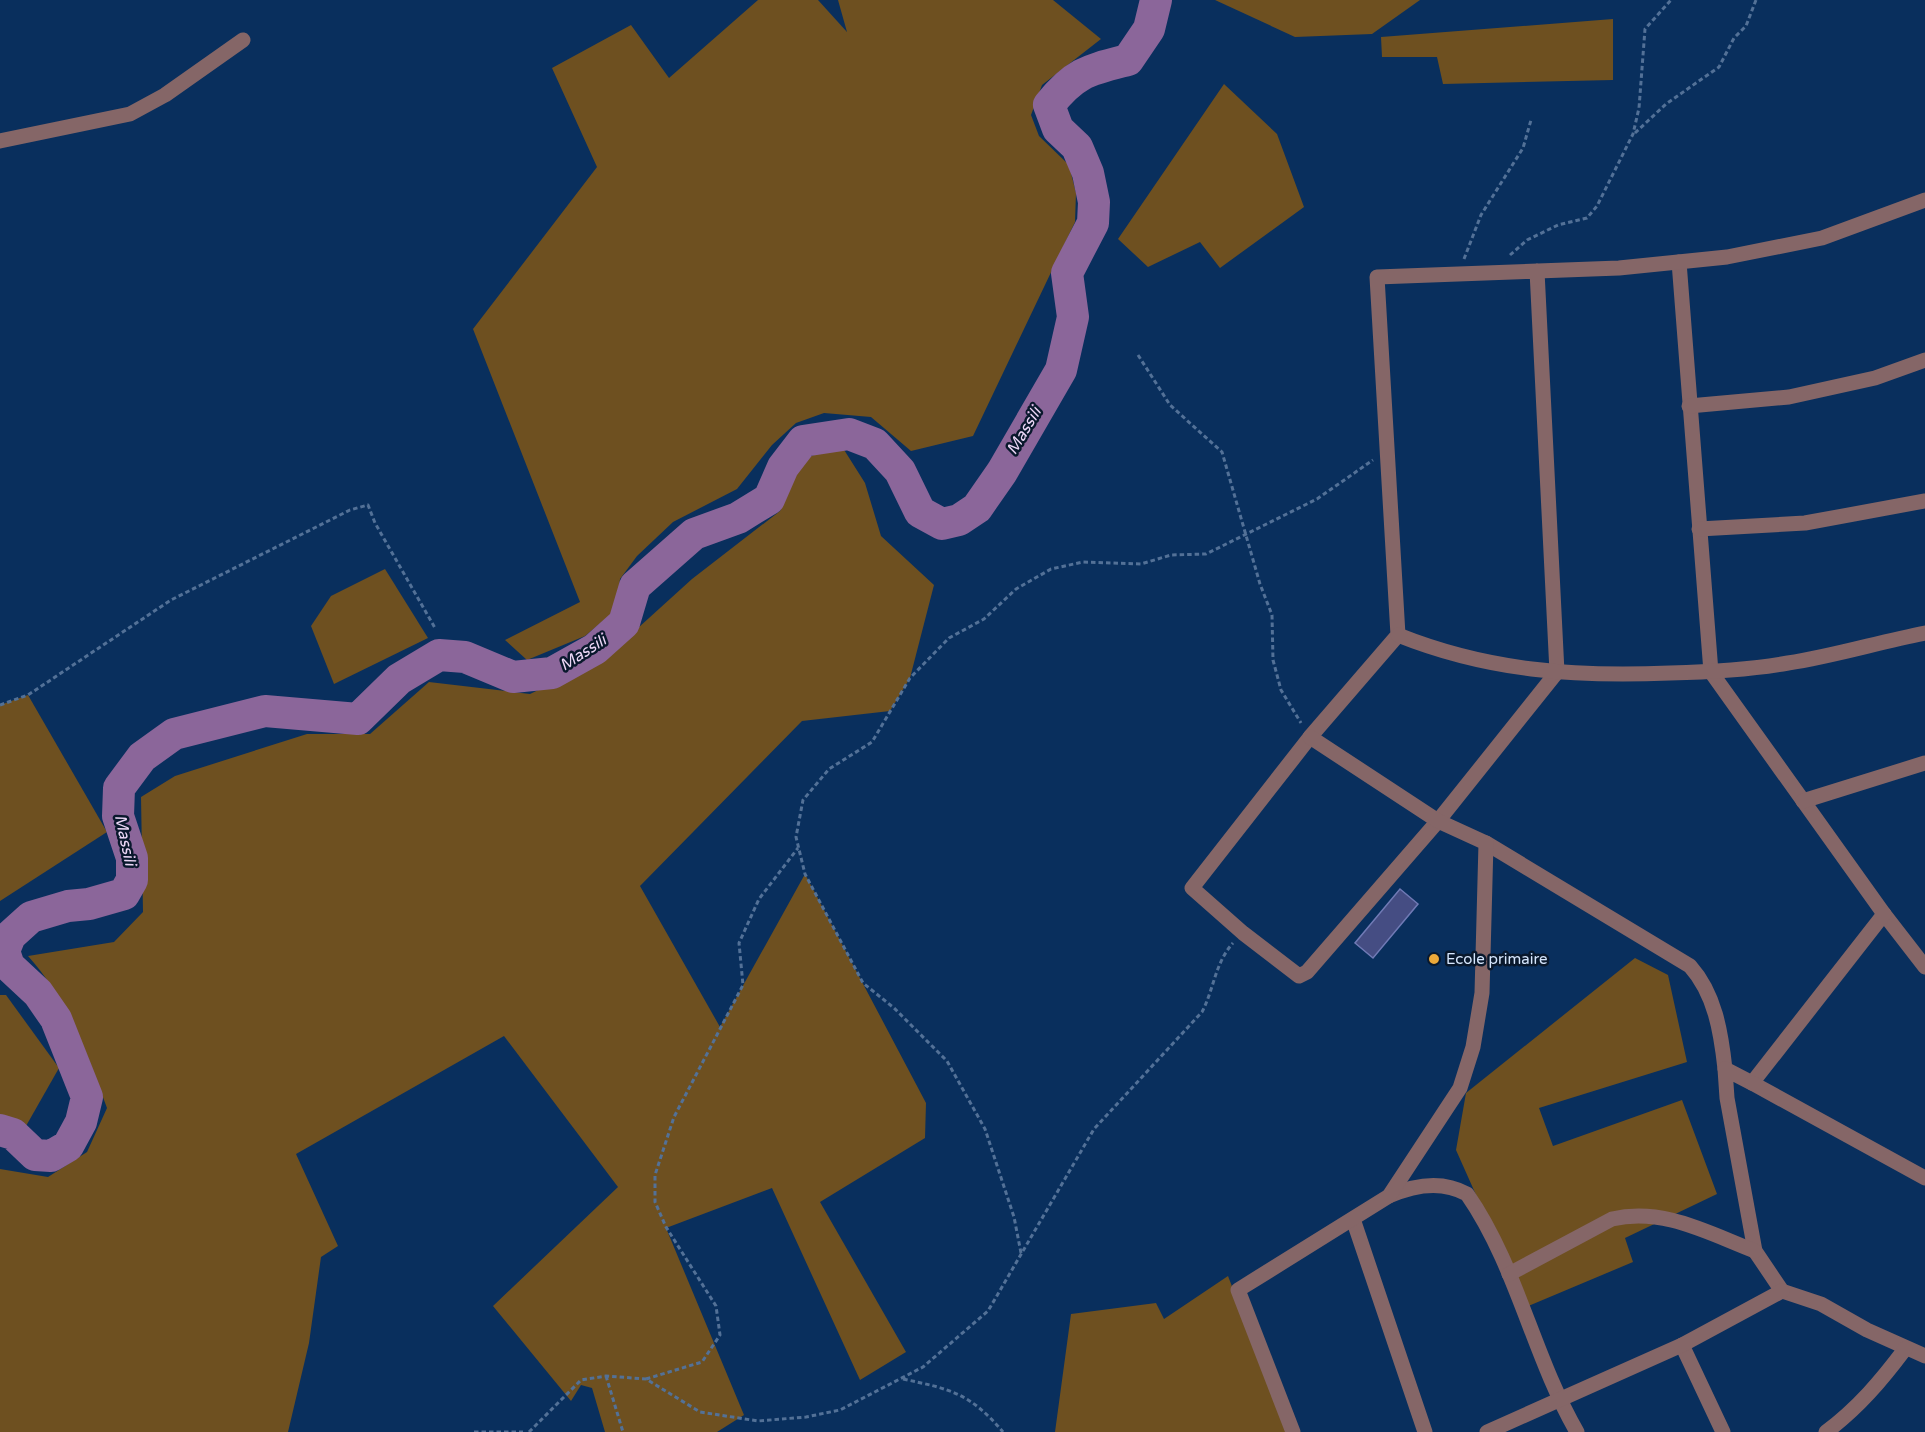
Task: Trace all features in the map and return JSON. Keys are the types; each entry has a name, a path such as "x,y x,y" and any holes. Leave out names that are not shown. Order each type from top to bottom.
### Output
{"street":[{"path":"0,141 130,114 174,89 243,40"},
{"path":"1537,271 1557,672 1438,821 1303,975 1299,976 1243,933 1192,888 1310,737 1398,635 1376,278 1490,274 1537,271 1618,268 1727,256 1822,238 1925,200"},
{"path":"1679,262 1710,672 1884,914 1925,967"},
{"path":"1689,406 1789,397 1875,378 1925,360"},
{"path":"1699,529 1805,523 1925,501"},
{"path":"1398,635 1436,651 1500,665 1599,676 1710,672 1788,663 1925,633"},
{"path":"1310,737 1438,821 1486,843 1689,966 1707,991 1721,1035 1727,1098 1755,1251 1782,1291 1821,1304 1905,1349 1924,1355"},
{"path":"1803,801 1925,763"},
{"path":"1389,1197 1460,1088 1473,1047 1482,993 1486,843"},
{"path":"1752,1083 1884,914"},
{"path":"1725,1069 1925,1178"},
{"path":"1293,1432 1238,1290 1389,1197 1406,1189 1446,1185 1467,1194 1509,1274 1559,1402 1577,1432"},
{"path":"1509,1274 1611,1219 1629,1215 1648,1215 1686,1222 1755,1251"},
{"path":"1353,1220 1425,1432"},
{"path":"1487,1432 1559,1402 1682,1345 1782,1291"},
{"path":"1682,1345 1723,1432"},
{"path":"1826,1432 1854,1411 1872,1392 1905,1349"}],"path":[{"path":"1490,274 1527,240 1558,225 1587,218 1597,206 1633,134 1639,108 1645,29 1671,0"},
{"path":"1633,134 1666,104 1719,67 1734,38 1746,26 1756,0"},
{"path":"1457,275 1481,215 1523,148 1531,120"},
{"path":"1138,355 1170,405 1222,452 1272,615 1273,660 1281,690 1310,737"},
{"path":"1021,1253 1014,1217 985,1129 947,1061 894,1008 863,983 805,874 796,837 803,800 829,769 872,742 910,678 950,638 984,619 1016,589 1052,569 1083,562 1141,564 1171,555 1206,554 1317,499 1388,450"},
{"path":"0,705 28,695 171,600 350,510 368,505 375,523 435,628"},
{"path":"529,1432 581,1380 606,1376 646,1379 702,1362 720,1335 716,1306 666,1227 655,1202 655,1175 674,1117 743,985 739,943 759,899 798,848"},
{"path":"646,1379 700,1412 758,1421 806,1417 840,1410 923,1367 988,1311 1094,1129 1202,1012 1210,996 1217,967 1243,933"},
{"path":"606,1376 623,1432"},
{"path":"901,1378 952,1390 975,1403 1003,1432"},
{"path":"474,1432 523,1432"}],"shaded area":[{"path":"758,0 818,0 847,32 838,0 1053,0 1101,39 1042,85 1031,115 1039,136 1069,165 1076,193 1075,222 973,436 911,451 871,417 824,413 796,423 772,445 737,489 673,522 637,556 620,579 616,610 585,636 527,660 505,640 580,602 473,329 597,167 552,68 631,25 669,78"},
{"path":"1215,0 1420,0 1372,34 1295,37"},
{"path":"1613,19 1613,80 1443,84 1437,57 1382,57 1381,37"},
{"path":"1224,84 1277,134 1304,207 1220,268 1200,242 1148,267 1118,239"},
{"path":"841,445 865,483 881,536 934,585 910,678 890,711 802,721 640,886 720,1027 805,874 926,1103 925,1138 820,1202 906,1352 860,1380 772,1188 666,1228 744,1415 717,1432 605,1432 592,1388 581,1385 571,1401 493,1306 618,1187 504,1036 296,1154 338,1246 321,1257 309,1343 288,1432 0,1432 0,1169 48,1177 87,1152 107,1108 75,1028 55,991 28,956 114,942 143,912 141,797 175,776 307,734 370,734 429,682 530,694 606,657 692,579 780,511 803,459"},
{"path":"385,569 428,638 334,684 311,626 331,596"},
{"path":"28,695 107,832 0,901 0,705"},
{"path":"1635,958 1668,975 1687,1062 1539,1108 1553,1146 1682,1100 1717,1194 1625,1238 1633,1262 1526,1307 1456,1150 1466,1093"},
{"path":"0,995 6,995 59,1068 26,1126 0,1117"},
{"path":"1228,1276 1288,1432 1055,1432 1071,1314 1156,1303 1164,1319"}],"building":[{"path":"1400,889 1418,904 1373,958 1355,943"}],"waterway":[{"name":"Massili","path":"0,1130 13,1134 35,1155 51,1156 68,1146 81,1122 87,1097 56,1019 38,993 9,966 4,951 10,936 31,917 124,894 132,880 132,858 118,816 119,788 142,757 174,734 265,711 358,719 399,679 439,655 465,657 513,677 552,673 595,649 624,623 635,586 694,534 738,518 769,499 783,467 803,441 849,434 875,444 900,471 920,512 942,524 959,520 977,508 1002,472 1061,370 1073,317 1067,273 1093,223 1094,202 1088,173 1077,147 1058,129 1049,105 1075,79 1093,70 1128,60 1149,29 1156,0"}],"place":[{"name":"Ecole primaire","path":"1434,959"}]}
